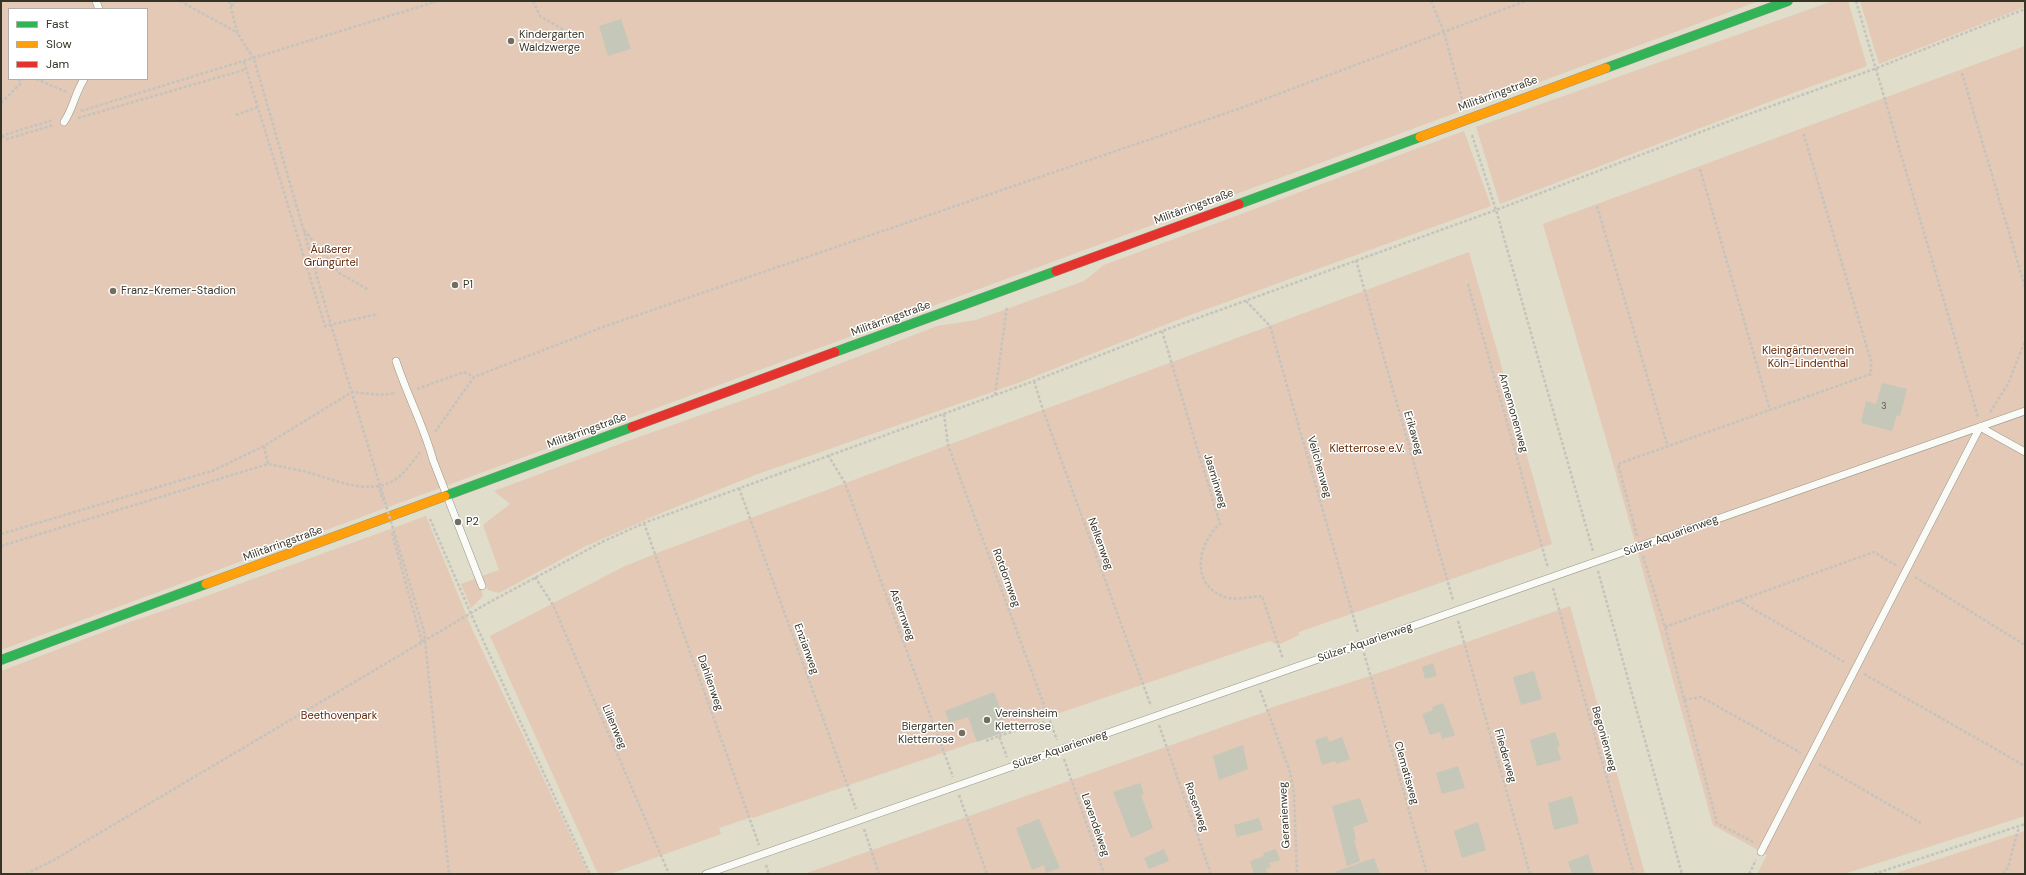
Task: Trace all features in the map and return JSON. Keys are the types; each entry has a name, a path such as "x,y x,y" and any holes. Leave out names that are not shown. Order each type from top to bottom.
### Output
{"main road":[{"name":"Militärringstraße","path":"1,660 1788,1"}],"lane":[{"path":"64,122 75,95 83,80"},
{"path":"396,361 406,392 428,441 433,460 448,495 482,586"},
{"name":"Sülzer Aquarienweg","path":"706,874 1287,669 1596,563 2025,411"},
{"path":"1761,852 1980,427 2025,452"}],"path":[{"path":"180,1 238,34"},
{"path":"229,1 238,34 254,59 331,325 424,631 423,642"},
{"path":"231,6 236,1"},
{"path":"2,136 438,1"},
{"path":"534,1 540,16 581,40"},
{"path":"1431,1 1444,32 1467,119 1496,210 1682,874"},
{"path":"1,546 268,464 311,473 342,484 373,487 393,481 403,472 428,441 474,377 603,327 1240,108 1526,1"},
{"path":"1856,1 1877,68 1980,427"},
{"path":"26,874 54,860 535,577 602,542 644,523 1034,381 1162,331 1496,210 1727,122 1877,68 2025,9"},
{"path":"244,62 325,326 378,314"},
{"path":"2,136 6,139 247,69"},
{"path":"1962,73 2025,287"},
{"path":"1,103 20,83 19,80"},
{"path":"38,80 75,95"},
{"path":"236,115 258,107"},
{"path":"1756,844 1717,823 1665,627 1640,547 1618,464 1871,374 1871,361 1803,132"},
{"path":"1700,169 1770,410"},
{"path":"1597,206 1668,447"},
{"path":"303,229 339,273 369,290"},
{"name":"Erikaweg","path":"1356,260 1447,579"},
{"name":"Annemonenweg","path":"1468,284 1542,547"},
{"path":"995,395 1007,308 1003,290"},
{"name":"Veilchenweg","path":"1246,301 1270,326 1352,613"},
{"name":"Jasminweg","path":"1162,331 1220,524 1212,531 1204,543 1199,562 1203,578 1211,589 1223,596 1262,596 1287,669"},
{"path":"1980,427 2008,384 2025,341"},
{"path":"1,534 212,471 264,446 352,392 380,395 406,392 464,372 474,377"},
{"name":"Nelkenweg","path":"1034,381 1042,410 1143,684"},
{"name":"Rotdornweg","path":"944,414 948,445 1048,717"},
{"path":"264,446 268,464"},
{"name":"Asternweg","path":"828,455 845,483 944,753"},
{"name":"Enzianweg","path":"739,488 848,785"},
{"path":"424,504 470,614 590,874"},
{"path":"388,518 423,642 449,874"},
{"name":"Dahlienweg","path":"644,523 656,553 749,818"},
{"path":"1665,627 1874,552 1900,568"},
{"path":"1913,576 2025,645"},
{"name":"Lilienweg","path":"535,577 553,605 669,874"},
{"path":"1738,600 1850,665"},
{"name":"Begonienweg","path":"1559,609 1634,874"},
{"name":"Fliederweg","path":"1465,643 1530,874"},
{"path":"1863,672 2025,766"},
{"name":"Clematisweg","path":"1370,676 1427,874"},
{"name":"Geranienweg","path":"1256,680 1290,772 1293,786 1297,874"},
{"path":"1684,700 1701,696 1803,754"},
{"path":"986,741 1043,722 1053,731"},
{"path":"999,736 1010,767"},
{"name":"Rosenweg","path":"1166,746 1211,874"},
{"path":"1816,762 1921,823"},
{"name":"Lavendelweg","path":"1071,781 1104,874"},
{"path":"967,817 987,874"},
{"path":"1874,874 2025,824"},
{"path":"2003,874 2008,867 2019,826"},
{"path":"871,851 879,874"}],"green space":[{"name":"Äußerer Grüngürtel","path":"1,1 1759,1 1,650"},
{"path":"1833,1 1848,1 1867,66 1500,204 1476,127"},
{"path":"1860,1 2025,1 2025,7 1879,64"},
{"name":"Kleingärtnerverein Köln-Lindenthal","path":"2025,46 2025,816 1844,874 1757,874 1767,855 1713,825 1613,463 1543,224"},
{"path":"1464,131 1491,206 1185,317 1018,383 755,475 666,511 584,547 499,593 488,590 482,576 499,570 483,525 510,504 494,491 633,439 772,390 937,326 976,320 1084,281 1104,265"},
{"name":"Kletterrose e.V.","path":"1469,252 1552,544 1299,632 1299,635 1278,645 1270,641 753,818 752,817 719,828 721,834 610,874 598,874 490,636 623,567 662,551"},
{"name":"Beethovenpark","path":"426,516 472,629 589,874 1,874 1,671 127,623 198,599"},
{"path":"477,578 483,596 471,608 461,584"},
{"path":"1570,606 1645,874 804,874 1268,711 1270,708 1367,677"},
{"path":"2025,831 2025,874 1893,874"}],"building":[{"path":"621,19 631,49 608,56 599,26"},
{"path":"1882,383 1907,389 1900,416 1897,415 1892,431 1861,423 1866,401 1876,404"},
{"path":"1433,663 1437,676 1425,679 1422,667"},
{"path":"1534,671 1542,699 1521,705 1513,677"},
{"name":"Vereinsheim Kletterrose","path":"994,692 1008,731 977,742 968,717 949,723 945,711"},
{"path":"1443,703 1455,735 1442,739 1440,732 1430,735 1422,714 1433,710 1432,707"},
{"path":"1555,732 1560,746 1557,747 1561,760 1537,766 1530,740"},
{"path":"1327,736 1329,742 1342,737 1350,759 1336,764 1335,761 1322,765 1315,740"},
{"path":"1243,745 1248,769 1219,780 1213,756"},
{"path":"1458,766 1465,788 1442,794 1436,773"},
{"path":"1140,783 1144,794 1141,795 1153,828 1131,838 1113,792"},
{"path":"1572,796 1579,823 1554,830 1548,803"},
{"path":"1360,798 1368,822 1353,827 1356,839 1354,840 1360,861 1347,866 1332,806"},
{"path":"1259,818 1263,830 1237,837 1234,825"},
{"path":"1039,819 1060,868 1046,873 1044,865 1032,870 1016,828"},
{"path":"1478,822 1486,850 1462,858 1454,831"},
{"path":"1164,849 1169,861 1149,869 1144,858"},
{"path":"1276,849 1280,860 1269,863 1271,867 1266,869 1267,874 1254,874 1250,861 1264,856 1263,853"},
{"path":"1588,854 1594,874 1572,874 1568,862"},
{"path":"1374,858 1380,874 1336,874 1335,872"}],"traffic: fast":[{"path":"1606,68 1788,1"},
{"path":"1239,204 1420,137"},
{"path":"835,352 1056,271"},
{"path":"445,496 632,427"},
{"path":"1,660 206,584"}],"traffic: slow":[{"path":"1420,137 1606,68"},
{"path":"206,584 445,496"}],"traffic: jam":[{"path":"1056,271 1239,204"},
{"path":"632,427 835,352"}],"place":[{"name":"Kindergarten Waldzwerge","path":"511,41"},
{"name":"P1","path":"455,285"},
{"name":"Franz-Kremer-Stadion","path":"113,291"},
{"name":"P2","path":"458,522"},
{"name":"Vereinsheim Kletterrose","path":"987,720"},
{"name":"Biergarten Kletterrose","path":"962,733"}]}
